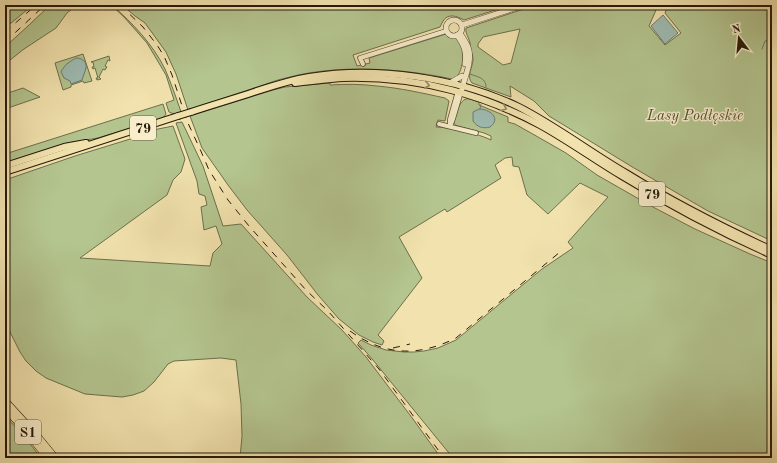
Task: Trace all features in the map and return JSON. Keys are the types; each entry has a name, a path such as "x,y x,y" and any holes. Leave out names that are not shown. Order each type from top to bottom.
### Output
{"highway":[{"name":"S1","path":"5,401 55,458"},
{"name":"S1","path":"5,408 48,458"}],"main road":[{"name":"79","path":"5,172 273,86 324,80 361,78 401,80 449,86 500,99 524,110 667,197 772,250"},
{"name":"79","path":"470,92 537,123 670,205 772,255"},
{"name":"79","path":"5,166 64,147 107,139"}],"street":[{"path":"462,25 524,5"},
{"path":"451,20 458,20 462,25 462,29 459,34 452,36 446,31 447,24 451,20"},
{"path":"363,64 360,58 446,31"},
{"path":"450,126 453,120 463,77 466,54 459,34"},
{"path":"457,101 454,98 449,86 463,77"},
{"path":"457,101 470,92 463,77"},
{"path":"439,124 476,133"}],"green space":[{"path":"5,5 33,5 5,28"},
{"path":"50,5 77,5 67,13 56,28 24,49 5,64 5,47"},
{"path":"111,5 135,27 148,42 160,60 165,69 181,112 174,114 169,112 166,103 174,100 166,75 147,43"},
{"path":"122,5 511,5 464,20 456,16 450,16 445,18 440,27 353,55 357,66 370,63 369,58 446,34 456,38 464,49 462,51 463,59 461,70 453,79 390,70 347,69 326,71 278,80 188,110 176,74 166,52 145,23"},
{"name":"Lasy Podłęskie","path":"536,5 655,5 656,10 649,26 665,45 681,33 665,13 668,5 772,5 772,241 708,211 634,168 549,116 534,101 510,86 511,97 472,83 470,81 470,75 473,58 466,28","holes":["520,29 511,63 503,65 478,47 478,44 483,37"]},
{"path":"83,54 92,81 84,83 83,81 71,85 71,87 63,90 55,63"},
{"path":"109,56 110,61 108,60 105,66 107,67 105,70 103,69 99,77 101,79 97,80 96,78 98,78 95,68 93,69 92,67 94,67 93,62 91,62"},
{"path":"330,83 330,85 348,84 386,87 445,98 449,101 445,121 438,120 436,127 464,131 491,140 491,136 457,126 454,123 456,112 464,100 469,99 479,102 479,105 508,117 508,122 515,124 566,153 597,175 653,207 695,229 772,263 772,458 453,458 358,343 361,340 386,350 414,352 438,348 456,340 542,269 573,248 568,242 608,197 580,183 548,214 527,195 519,167 513,166 512,157 505,158 495,165 501,178 447,212 445,209 399,237 422,278 378,335 384,341 382,345 373,342 359,335 339,319 287,255 247,210 202,148 190,116 285,87"},
{"path":"23,88 40,97 5,109 5,94"},
{"path":"163,104 166,114 163,118 98,138 67,143 5,162 5,154"},
{"path":"182,122 203,166 223,226 241,224 307,297 342,330 366,357 441,458 240,458 242,436 241,404 236,360 221,358 174,361 168,364 154,382 144,391 122,397 85,394 46,378 26,361 5,322 5,180 140,136 148,131 173,126 185,159 181,172 173,180 167,195 80,258 210,266 213,253 222,244 216,226 204,230 201,207 207,205 205,196 199,194 197,181 176,123"},
{"path":"5,416 24,436 41,458 5,458"}],"water":[{"path":"663,15 678,33 665,44 651,26"},
{"path":"76,58 80,58 84,61 86,68 82,80 71,84 70,81 64,78 61,72 67,64"},
{"path":"479,109 490,112 493,115 495,120 490,127 480,127 473,121 473,112"}],"waterway":[{"path":"762,49 765,41 772,40"},
{"path":"470,74 483,80 486,88"},
{"path":"480,109 481,104"}],"railway":[{"path":"5,32 36,5"},
{"path":"5,42 45,5"},
{"path":"120,5 143,27 164,56 172,75 187,121 209,170 228,200 306,290 328,311 379,369 444,458"},
{"path":"350,331 376,345 402,351 415,351 442,344 456,338 560,252"},
{"path":"393,348 410,344"}]}
